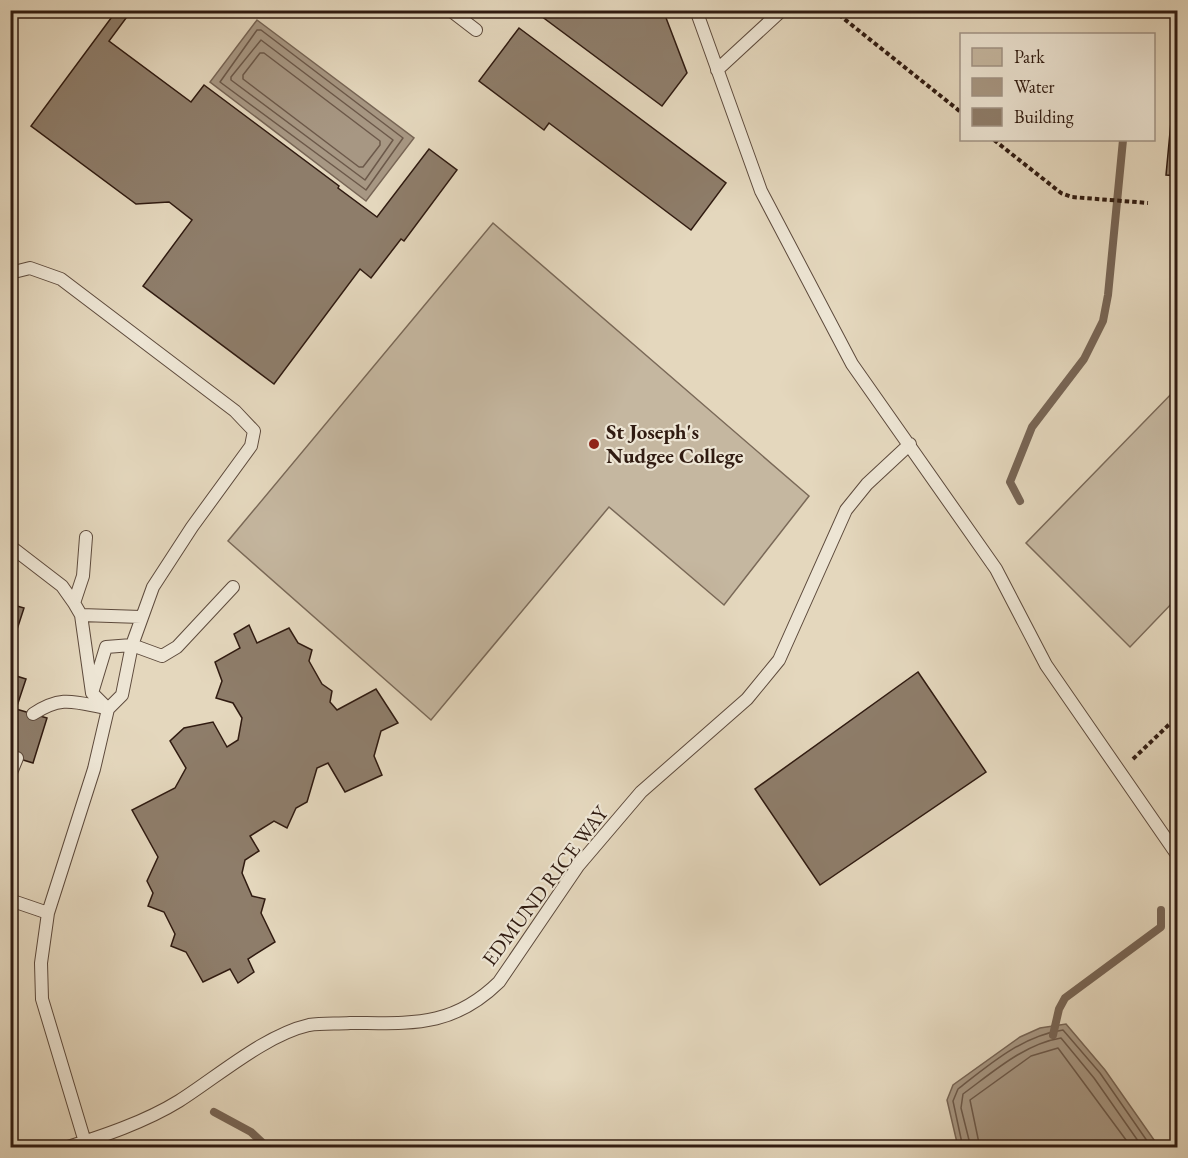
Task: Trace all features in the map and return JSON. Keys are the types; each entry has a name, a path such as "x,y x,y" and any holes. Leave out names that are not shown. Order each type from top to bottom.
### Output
{"lane":[{"path":"450,10 476,30"},
{"path":"696,10 761,191 852,364 996,568 1046,665 1116,770 1178,856"},
{"path":"717,70 782,10"},
{"path":"10,273 30,268 61,279 235,411 254,431 251,446 192,527 153,587 132,645 122,695 108,709 94,769 48,913 41,963 42,999 85,1142"},
{"name":"EDMUND RICE WAY","path":"65,1148 85,1142 177,1102 250,1053 309,1025 418,1024 452,1015 483,997 499,982 578,866 641,792 747,699 778,660 846,510 867,484 910,444"},
{"path":"74,603 83,576 86,537"},
{"path":"10,546 62,586 74,603 81,615 92,693 108,709"},
{"path":"92,693 106,647 132,645 162,656 177,647 233,587"},
{"path":"81,615 141,617"},
{"path":"33,714 52,702 75,702 108,709"},
{"path":"10,775 18,758"},
{"path":"10,900 48,913"}],"path":[{"path":"833,10 960,111"},
{"path":"995,141 1061,193 1095,200 1148,203"},
{"path":"1116,770 1145,750 1178,716"}],"green space":[{"path":"493,223 809,496 724,605 609,507 431,720 228,541"},
{"path":"1177,388 1177,598 1130,647 1026,543"}],"water":[{"path":"257,20 414,138 366,201 210,82"},
{"path":"1066,1024 1105,1070 1159,1147 958,1147 947,1100 953,1085 1020,1037 1040,1028"}],"building":[{"path":"117,10 132,10 109,41 191,102 204,85 377,217 429,149 457,170 404,241 401,239 371,278 360,269 274,384 143,286 192,220 169,202 136,204 31,126"},
{"path":"533,10 663,10 687,73 662,106"},
{"path":"519,28 726,183 691,230 549,123 544,130 479,81"},
{"path":"1175,79 1178,80 1178,176 1166,175"},
{"path":"10,604 24,608 10,651"},
{"path":"249,625 257,643 289,628 298,643 312,650 309,661 322,684 332,691 330,702 337,710 376,689 398,723 381,731 374,756 382,775 345,792 328,763 317,768 307,802 296,808 287,828 274,821 250,836 259,851 245,860 242,873 252,896 265,899 261,913 275,942 248,959 254,972 238,983 230,969 203,982 186,952 171,946 175,934 164,912 148,906 153,893 147,881 158,857 132,810 175,788 186,768 170,741 184,728 213,722 227,747 238,740 242,718 233,703 216,698 222,681 215,662 240,648 234,634"},
{"path":"918,672 986,772 820,885 755,789"},
{"path":"10,674 26,679 16,709 47,718 33,763 10,756"}],"waterway":[{"path":"1020,501 1010,482 1032,427 1084,359 1103,321 1108,295 1123,141"},
{"path":"1053,1035 1059,1009 1065,998 1161,927 1161,910"},
{"path":"214,1112 251,1132 268,1148"}],"place":[{"name":"St Joseph's Nudgee College","path":"594,444"}]}
